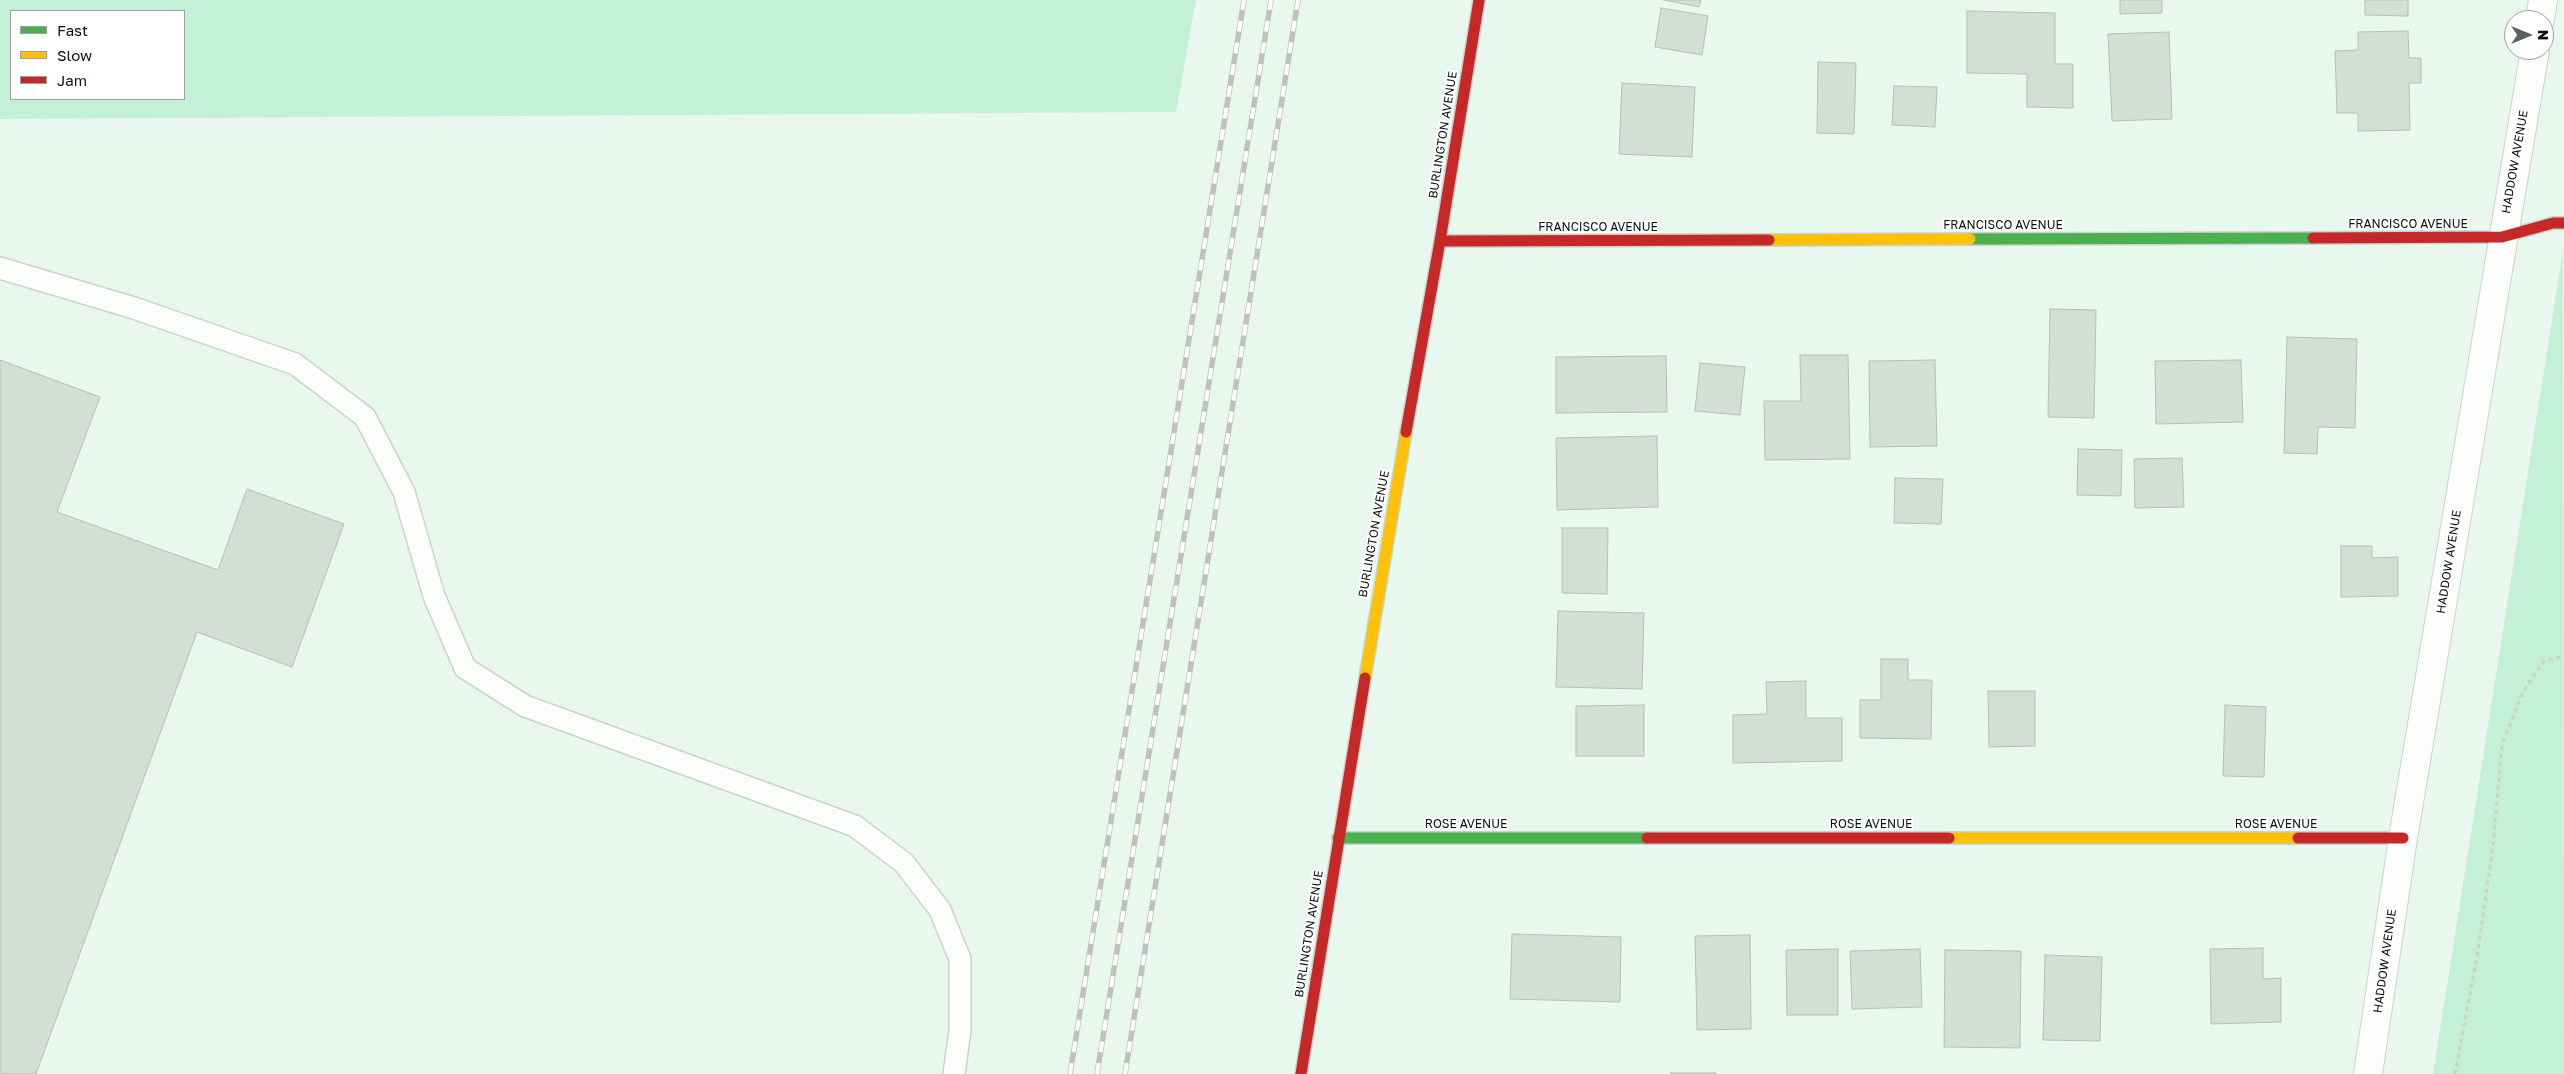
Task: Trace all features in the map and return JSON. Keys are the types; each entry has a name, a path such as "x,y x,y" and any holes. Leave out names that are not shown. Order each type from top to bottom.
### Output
{"street":[{"name":"BURLINGTON AVENUE","path":"1301,1074 1390,520 1440,241 1479,0"},
{"name":"HADDOW AVENUE","path":"2368,1074 2403,838 2532,60"},
{"name":"FRANCISCO AVENUE","path":"1440,241 2502,237 2553,223 2564,223"},
{"name":"ROSE AVENUE","path":"1338,838 2403,838"}],"lane":[{"path":"0,268 134,308 295,364 365,417 404,492 434,596 465,668 526,706 855,826 904,863 940,910 960,960 960,1030 954,1074"}],"path":[{"path":"2455,1074 2478,951 2490,864 2502,746 2523,691 2544,661 2564,656"}],"green space":[{"path":"0,0 1196,0 1176,112 0,119"},
{"path":"2563,250 2564,1074 2433,1074"}],"building":[{"path":"1664,0 1701,0 1699,7"},
{"path":"2120,0 2162,0 2162,13 2120,14"},
{"path":"2365,0 2408,0 2408,16 2365,15"},
{"path":"1661,8 1708,16 1702,55 1655,47"},
{"path":"1967,11 2055,13 2055,64 2073,64 2073,108 2027,107 2027,74 1967,73"},
{"path":"2408,31 2409,58 2421,58 2421,83 2409,83 2410,130 2358,131 2358,113 2337,113 2335,51 2358,50 2358,32"},
{"path":"2169,32 2172,119 2112,121 2108,34"},
{"path":"1818,62 1856,63 1854,134 1817,133"},
{"path":"1622,83 1695,87 1692,157 1619,154"},
{"path":"1894,86 1937,87 1935,127 1892,125"},
{"path":"2050,309 2096,310 2094,418 2048,417"},
{"path":"2287,337 2357,339 2355,428 2318,427 2317,454 2284,453"},
{"path":"1800,355 1848,355 1850,459 1765,460 1764,401 1801,401"},
{"path":"1666,356 1667,412 1556,413 1556,357"},
{"path":"0,360 100,397 57,512 218,570 247,489 344,524 292,667 197,632 36,1074 0,1074"},
{"path":"1935,360 1937,446 1870,447 1869,361"},
{"path":"2241,360 2243,422 2156,424 2155,361"},
{"path":"1700,363 1745,367 1740,415 1695,411"},
{"path":"1657,436 1658,507 1557,510 1556,438"},
{"path":"2078,449 2122,450 2121,496 2077,495"},
{"path":"2182,458 2184,507 2135,508 2134,459"},
{"path":"1895,478 1943,479 1941,524 1894,523"},
{"path":"1562,528 1608,528 1607,594 1562,593"},
{"path":"2341,546 2372,546 2372,558 2398,557 2398,596 2341,597"},
{"path":"1558,611 1644,613 1642,689 1556,687"},
{"path":"1881,659 1908,659 1908,680 1932,680 1931,739 1860,738 1860,700 1881,700"},
{"path":"1806,681 1806,718 1842,718 1842,761 1733,763 1733,715 1767,714 1766,682"},
{"path":"1988,691 2035,691 2035,746 1989,747"},
{"path":"1644,705 1644,756 1576,756 1576,706"},
{"path":"2225,705 2266,707 2264,777 2223,776"},
{"path":"1512,934 1621,937 1620,1002 1510,999"},
{"path":"1750,935 1751,1029 1697,1030 1695,936"},
{"path":"2263,948 2263,979 2281,978 2281,1022 2211,1024 2210,949"},
{"path":"1838,949 1838,1015 1787,1015 1786,950"},
{"path":"1920,949 1922,1007 1852,1009 1850,951"},
{"path":"1945,950 2021,951 2020,1048 1944,1047"},
{"path":"2045,955 2102,957 2100,1041 2043,1040"},
{"path":"1716,1073 1716,1074 1671,1074"}],"railway":[{"path":"1070,1074 1244,0"},
{"path":"1097,1074 1271,0"},
{"path":"1125,1074 1298,0"}],"traffic: fast":[{"path":"1970,239 2313,238"},
{"path":"1338,838 1647,838"}],"traffic: slow":[{"path":"1769,240 1970,239"},
{"path":"1365,678 1406,432"},
{"path":"1949,838 2298,838"}],"traffic: jam":[{"path":"1406,432 1440,241 1479,0"},
{"path":"2313,238 2502,237 2553,223 2564,223"},
{"path":"1440,241 1769,240"},
{"path":"1301,1074 1365,678"},
{"path":"1647,838 1949,838"},
{"path":"2298,838 2403,838"}]}
